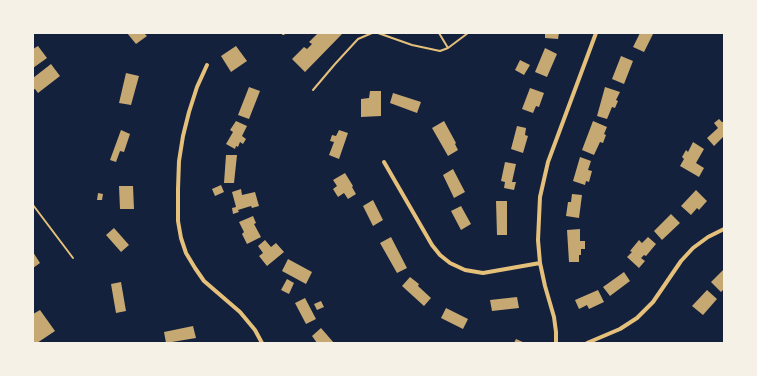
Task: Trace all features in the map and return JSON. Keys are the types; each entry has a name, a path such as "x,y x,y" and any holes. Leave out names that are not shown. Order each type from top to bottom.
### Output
{"street":[{"path":"556,343 554,317 540,262 538,216 540,197 545,174 596,33"},
{"path":"207,64 197,87 189,112 180,155 178,220 181,238 186,253 194,268 204,281 240,312 248,321 262,343"},
{"path":"384,162 432,245 440,255 450,263 465,270 483,273 540,262"},
{"path":"587,343 620,329 637,318 653,302 681,261 693,248 708,237 724,229"}],"lane":[{"path":"313,90 358,40 372,33"},
{"path":"378,33 412,45 440,51 448,48 468,33"},
{"path":"439,33 448,48"},
{"path":"33,205 73,258"}],"building":[{"path":"127,33 144,33 147,36 136,44"},
{"path":"318,33 343,33 305,72 292,59 304,47 307,49 312,44 309,42"},
{"path":"545,33 559,33 558,39 545,38"},
{"path":"640,33 653,34 644,52 633,47"},
{"path":"38,46 47,58 33,68 33,49"},
{"path":"236,46 247,61 231,72 221,56"},
{"path":"545,48 557,54 547,77 535,72"},
{"path":"621,56 633,61 624,84 612,79"},
{"path":"520,60 530,65 524,75 515,70"},
{"path":"51,64 60,76 38,93 35,89 33,90 33,78"},
{"path":"126,73 139,76 131,105 119,103"},
{"path":"249,87 260,91 249,119 238,115"},
{"path":"605,87 620,92 616,100 618,101 615,108 612,107 607,119 597,116"},
{"path":"530,88 544,93 539,107 536,106 533,113 522,109"},
{"path":"370,91 381,91 381,116 361,117 361,99 369,98"},
{"path":"393,93 421,102 417,113 390,103"},
{"path":"719,119 724,122 724,136 714,146 707,138 718,128 714,123"},
{"path":"236,121 247,126 242,136 246,139 243,144 240,142 238,147 236,146 235,149 226,144 233,132 230,130"},
{"path":"444,121 456,143 455,144 458,150 448,156 432,128"},
{"path":"593,121 607,127 604,134 606,135 603,143 600,142 594,155 582,150"},
{"path":"517,126 526,128 525,135 528,136 523,153 511,149"},
{"path":"121,130 130,134 124,152 120,151 116,162 110,160"},
{"path":"339,130 348,133 339,159 329,155 334,142 330,141 332,135 336,136"},
{"path":"693,142 704,149 696,163 704,168 699,177 680,166 684,159 682,157 686,150 688,152"},
{"path":"226,155 237,155 234,183 224,183"},
{"path":"580,157 591,161 588,170 592,171 589,182 586,181 585,185 573,181"},
{"path":"505,162 516,164 512,182 516,182 514,190 504,188 505,182 501,181"},
{"path":"453,169 465,192 454,198 443,175"},
{"path":"345,173 356,194 348,199 344,193 338,197 333,189 337,186 333,180"},
{"path":"221,185 224,192 215,196 212,189"},
{"path":"119,186 133,186 134,209 120,209"},
{"path":"241,189 242,195 255,192 259,206 252,208 251,206 238,210 239,212 233,214 232,208 236,207 232,192"},
{"path":"696,190 707,201 699,210 697,208 691,215 681,206"},
{"path":"98,193 103,194 102,200 97,200"},
{"path":"572,194 582,195 579,218 566,216 568,202 571,202"},
{"path":"373,200 383,220 373,226 363,206"},
{"path":"496,201 507,201 507,235 497,235"},
{"path":"461,206 471,224 461,230 451,211"},
{"path":"671,214 680,223 662,240 654,231"},
{"path":"253,216 256,223 254,224 261,237 247,244 242,234 244,232 239,222"},
{"path":"114,228 129,245 121,252 106,235"},
{"path":"580,229 580,241 585,241 585,249 581,249 579,262 569,262 567,230"},
{"path":"391,237 407,268 397,273 380,243"},
{"path":"648,237 656,244 646,256 644,255 641,258 645,261 639,268 627,257 632,252 630,251 639,240 642,243"},
{"path":"265,240 271,247 276,243 284,252 267,266 259,256 263,253 258,246"},
{"path":"33,252 40,263 33,268"},
{"path":"288,259 312,272 306,284 282,271"},
{"path":"724,269 724,289 721,292 711,282"},
{"path":"624,272 630,281 610,296 603,287"},
{"path":"410,277 419,284 418,286 431,298 424,306 402,286"},
{"path":"287,279 294,283 289,294 281,290"},
{"path":"121,282 126,311 116,313 111,284"},
{"path":"598,290 604,302 589,309 587,305 579,309 575,300"},
{"path":"707,290 717,299 703,315 692,306"},
{"path":"517,297 519,308 492,311 490,300"},
{"path":"305,298 316,319 306,324 295,303"},
{"path":"321,301 324,307 317,310 314,304"},
{"path":"446,308 468,319 463,329 441,318"},
{"path":"40,310 55,331 37,343 33,343 33,314"},
{"path":"193,326 196,338 166,343 164,332"},
{"path":"321,328 334,343 317,343 312,336"},
{"path":"516,339 525,343 514,343"}]}
